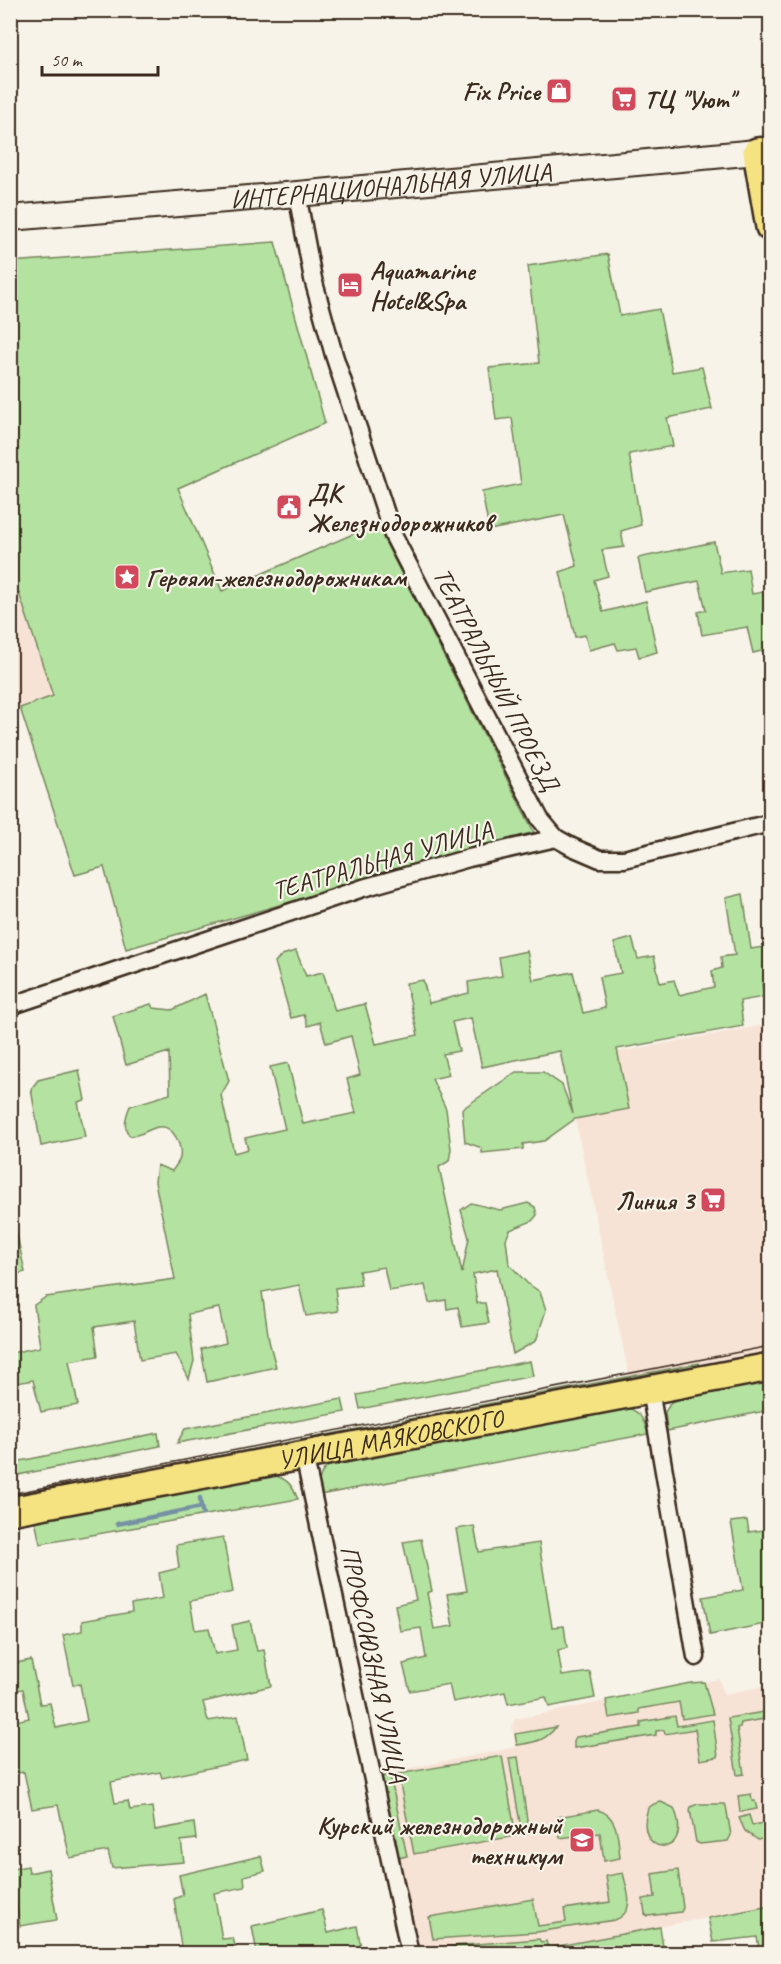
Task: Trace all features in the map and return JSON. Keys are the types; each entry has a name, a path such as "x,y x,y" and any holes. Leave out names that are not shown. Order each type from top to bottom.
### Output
{"main road":[{"name":"ИНТЕРНАЦИОНАЛЬНАЯ УЛИЦА","path":"10,218 764,151"},
{"path":"764,151 771,227"},
{"name":"УЛИЦА МАЯКОВСКОГО","path":"10,1511 771,1367"}],"street":[{"name":"ТЕАТРАЛЬНЫЙ ПРОЕЗД","path":"297,194 313,279 334,355 393,535 540,819 556,838"},
{"path":"556,838 572,848 600,859 624,859 771,823"},
{"name":"ТЕАТРАЛЬНАЯ УЛИЦА","path":"10,1006 363,888 469,858 556,838"},
{"path":"650,1390 696,1657"},
{"name":"ПРОФСОЮЗНАЯ УЛИЦА","path":"304,1455 410,1953"}],"shaded area":[{"path":"18,593 53,696 13,711 10,697 10,595"},
{"path":"770,1024 770,1365 632,1390 575,1119 629,1108 618,1052"},
{"name":"Курский железнодорожный техникум","path":"719,1679 724,1694 770,1685 770,1906 547,1948 539,1939 418,1950 380,1774 516,1747 512,1726 515,1719"}],"green space":[{"path":"275,242 325,423 178,488 222,591 376,524 534,832 126,949 104,867 75,875 20,708 53,696 19,593 11,595 11,262"},
{"path":"608,254 620,316 659,309 672,372 702,367 712,409 667,418 673,446 629,454 641,525 621,531 624,547 602,550 608,576 594,580 603,612 646,601 657,652 639,657 636,647 618,650 615,643 589,650 585,635 575,637 560,572 577,566 564,515 489,530 482,492 521,484 512,418 496,420 489,368 539,363 528,266"},
{"path":"714,542 721,573 748,569 752,594 763,592 770,629 770,649 753,653 747,627 702,635 698,612 706,610 699,581 645,592 638,558"},
{"path":"743,894 751,949 770,946 770,982 762,984 764,997 740,1001 743,1026 617,1049 629,1109 575,1119 544,1141 523,1144 523,1149 482,1153 482,1148 465,1142 462,1109 516,1072 543,1072 562,1085 573,1114 560,1051 482,1067 471,1018 452,1022 459,1051 443,1054 449,1075 432,1079 446,1109 451,1149 449,1161 439,1167 462,1273 469,1238 461,1210 471,1203 500,1210 528,1203 535,1207 537,1215 532,1221 510,1230 506,1239 509,1264 527,1283 540,1292 546,1310 536,1341 513,1354 497,1269 473,1274 477,1303 485,1303 489,1323 462,1327 458,1307 447,1309 446,1300 429,1303 425,1285 389,1291 384,1267 359,1271 361,1285 335,1288 338,1311 306,1316 299,1285 262,1292 269,1341 276,1367 207,1382 201,1349 226,1343 219,1308 188,1314 194,1361 189,1379 176,1354 140,1360 134,1321 94,1327 98,1356 69,1361 78,1405 41,1412 33,1380 11,1384 11,1353 40,1347 34,1305 46,1297 175,1279 155,1182 157,1165 172,1171 179,1161 178,1142 173,1132 164,1127 130,1136 125,1125 130,1106 170,1094 169,1052 126,1065 113,1016 151,1004 153,1008 172,1010 205,994 229,1081 221,1095 234,1153 248,1149 245,1138 285,1129 270,1067 288,1063 303,1124 356,1113 347,1079 360,1075 351,1036 326,1043 320,1022 308,1026 304,1015 291,1018 275,962 282,955 296,951 306,976 323,972 335,1011 365,1004 376,1044 418,1035 406,983 423,980 429,1003 469,993 468,982 502,976 499,957 527,951 533,980 573,972 583,1013 605,1008 599,977 621,973 614,943 632,938 638,959 654,956 660,983 674,980 679,995 714,987 712,971 722,968 721,957 735,955 726,898"},
{"path":"79,1070 85,1100 78,1102 85,1137 41,1146 31,1089 38,1080"},
{"path":"10,1203 25,1272 11,1276 10,1276"},
{"path":"530,1361 533,1376 360,1409 357,1395"},
{"path":"699,1363 701,1371 28,1502 26,1493"},
{"path":"770,1381 770,1410 667,1431 665,1412 672,1401"},
{"path":"342,1399 345,1412 177,1443 185,1429"},
{"path":"623,1407 637,1412 648,1434 319,1495 320,1478 331,1464"},
{"path":"158,1433 160,1446 18,1475 15,1462"},
{"path":"272,1475 288,1483 298,1499 40,1544 35,1520"},
{"path":"747,1520 749,1532 770,1529 770,1623 710,1635 703,1597 743,1590 731,1522"},
{"path":"474,1526 479,1552 539,1543 552,1627 564,1626 567,1648 558,1650 562,1676 590,1672 595,1698 549,1707 546,1697 508,1704 505,1692 453,1702 449,1684 410,1691 403,1664 426,1658 421,1628 400,1631 395,1605 416,1600 403,1542 421,1539 432,1591 427,1593 434,1629 453,1626 447,1594 467,1591 456,1529"},
{"path":"223,1537 233,1592 190,1601 195,1630 209,1628 215,1654 237,1650 232,1625 250,1621 257,1651 264,1650 271,1686 203,1702 208,1721 238,1716 247,1760 162,1778 160,1772 111,1782 115,1803 128,1801 130,1810 152,1807 155,1830 194,1823 196,1839 181,1841 184,1862 112,1868 108,1851 70,1858 58,1805 32,1809 24,1772 11,1774 11,1722 29,1718 23,1689 11,1691 11,1656 15,1655 16,1663 31,1660 40,1704 50,1703 56,1728 87,1721 80,1684 73,1685 63,1635 82,1631 82,1621 132,1612 131,1604 163,1598 159,1573 179,1568 176,1545"},
{"path":"704,1682 713,1714 682,1719 679,1702 639,1709 639,1713 609,1718 606,1700"},
{"path":"770,1711 770,1718 741,1723 737,1728 744,1774 737,1775 728,1718"},
{"path":"675,1716 677,1726 713,1720 718,1757 700,1760 695,1729 665,1734 664,1730 656,1731 656,1735 574,1748 576,1737 641,1727 641,1722"},
{"path":"556,1727 543,1738 517,1745 515,1734"},
{"path":"502,1756 516,1836 414,1854 398,1774"},
{"path":"518,1757 529,1834 522,1835 509,1758"},
{"path":"390,1775 407,1856 398,1858 381,1777"},
{"path":"751,1794 757,1809 740,1812 738,1796"},
{"path":"661,1802 674,1808 679,1825 677,1837 671,1844 663,1846 655,1844 648,1836 645,1824 648,1808"},
{"path":"697,1804 724,1804 726,1806 731,1835 728,1841 700,1844 696,1842 690,1810"},
{"path":"598,1810 610,1817 614,1823 620,1858 604,1861 600,1833 560,1838 557,1817"},
{"path":"749,1815 752,1825 770,1822 770,1837 758,1840 745,1831 739,1818"},
{"path":"261,1856 265,1871 244,1876 245,1887 214,1893 222,1939 233,1938 237,1953 182,1953 174,1899 183,1895 179,1875"},
{"path":"28,1866 29,1873 48,1869 57,1920 20,1926 13,1881 11,1881 11,1869"},
{"path":"678,1870 683,1908 681,1912 648,1916 645,1914 643,1899 655,1897 652,1874"},
{"path":"623,1873 628,1893 628,1906 622,1916 615,1920 537,1932 433,1939 429,1917 533,1899 538,1926 566,1922 564,1909 610,1902 606,1876"},
{"path":"770,1906 770,1953 760,1953 757,1937 713,1942 708,1918"},
{"path":"322,1910 328,1933 357,1926 362,1953 257,1953 252,1926"},
{"path":"660,1927 664,1953 442,1954 441,1947 539,1939 541,1942 546,1941 548,1948"}],"waterway":[{"path":"200,1498 201,1507"},
{"path":"117,1524 201,1507 203,1514"}],"tram line":[{"path":"10,1494 770,1346"}],"place":[{"name":"Fix Price","path":"559,91"},
{"name":"ТЦ \"Уют\"","path":"624,99"},
{"name":"Aquamarine Hotel&Spa","path":"350,285"},
{"name":"ДК Железнодорожников","path":"289,507"},
{"name":"Героям-железнодорожникам","path":"127,577"},
{"name":"Линия 3","path":"713,1200"},
{"name":"Курский железнодорожный техникум","path":"582,1840"}]}
